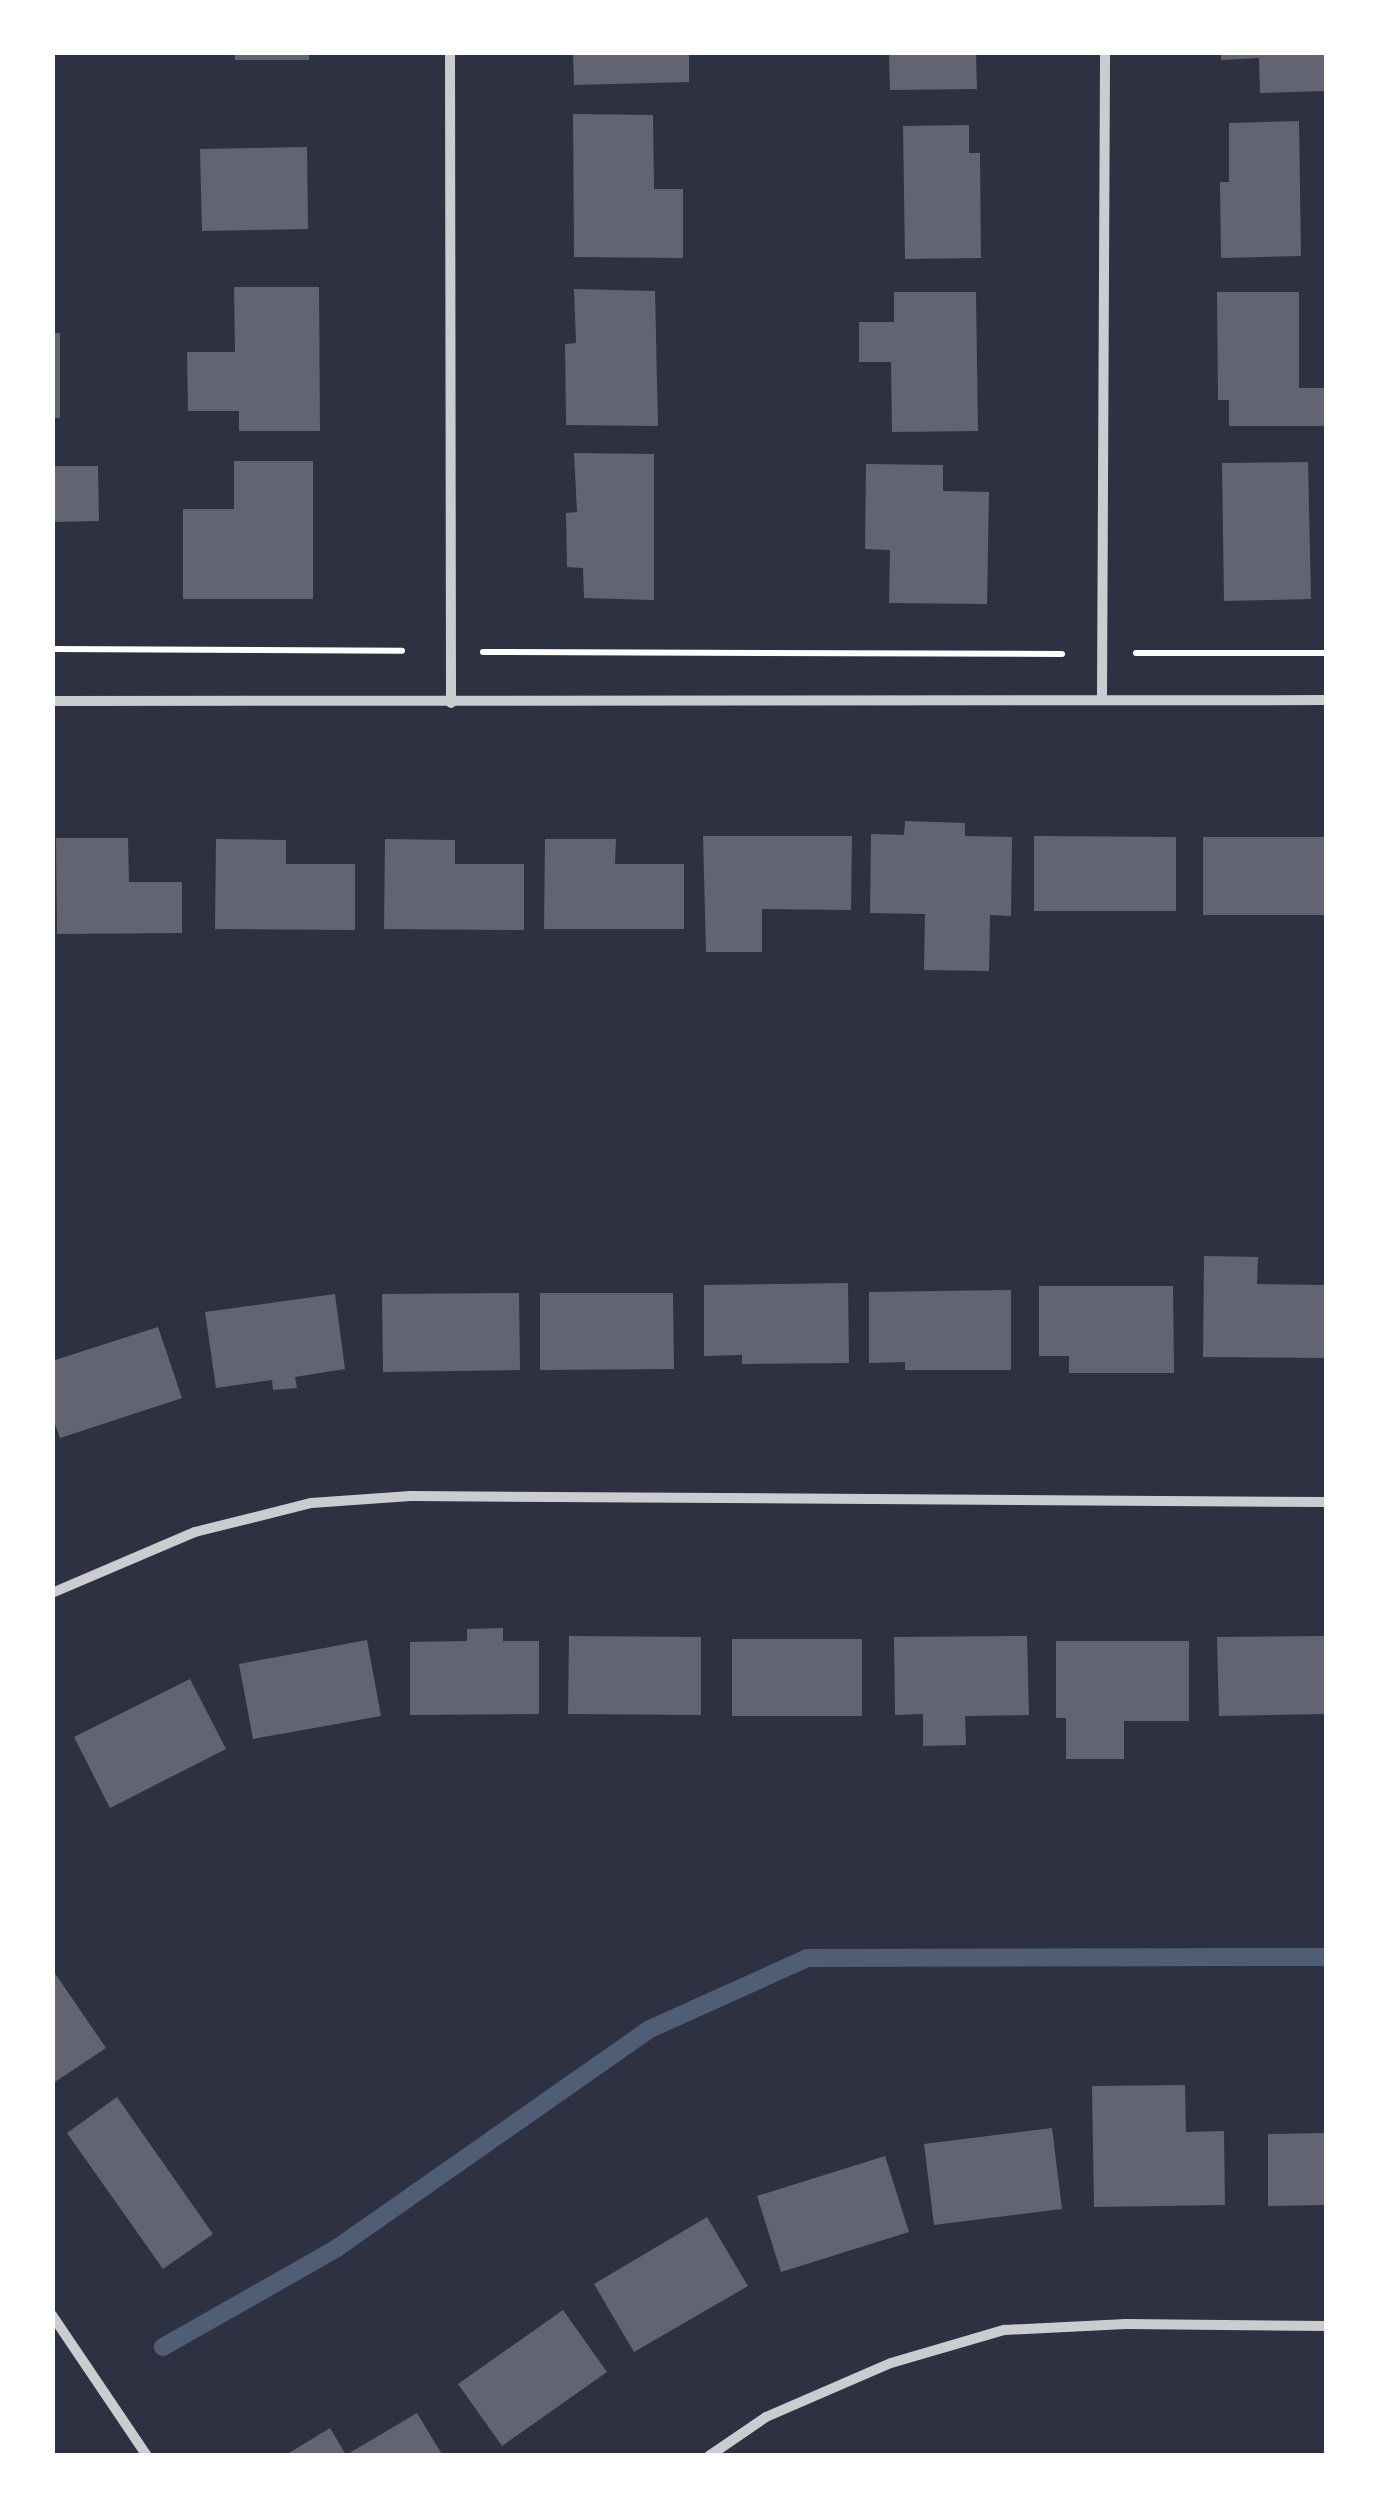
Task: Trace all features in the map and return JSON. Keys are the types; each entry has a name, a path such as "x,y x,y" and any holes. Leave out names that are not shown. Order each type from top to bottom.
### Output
{"street":[{"path":"450,52 450,703"},
{"path":"1102,698 1105,52"},
{"path":"52,701 1326,700"},
{"path":"52,1593 196,1532 312,1503 395,1497 1326,1502"},
{"path":"52,2315 147,2456"},
{"path":"709,2456 766,2417 891,2362 1004,2330 1126,2324 1326,2326"}],"path":[{"path":"52,649 402,652"},
{"path":"481,652 1062,654"},
{"path":"1136,653 1326,652"}],"building":[{"path":"235,52 309,52 309,60 235,60"},
{"path":"573,52 689,52 689,82 574,85"},
{"path":"889,52 976,52 977,89 890,90"},
{"path":"1221,52 1326,52 1326,91 1260,93 1259,58 1221,60"},
{"path":"573,114 653,115 654,189 683,189 683,258 574,257"},
{"path":"1299,121 1301,256 1221,258 1220,182 1229,182 1229,123"},
{"path":"969,125 969,153 980,153 981,258 905,259 903,126"},
{"path":"307,147 308,229 202,231 200,149"},
{"path":"234,287 319,287 320,431 239,431 239,411 188,411 187,352 235,352"},
{"path":"574,289 655,291 658,426 566,425 565,344 576,343"},
{"path":"894,292 976,292 978,431 892,432 891,362 859,362 859,322 894,322"},
{"path":"1217,292 1299,292 1299,388 1325,388 1325,426 1229,426 1229,400 1218,400"},
{"path":"52,333 60,333 60,418 52,418"},
{"path":"574,453 654,454 654,600 584,598 583,568 567,567 566,513 577,512"},
{"path":"234,461 313,461 313,599 183,599 183,509 234,509"},
{"path":"1308,462 1311,599 1224,601 1222,463"},
{"path":"866,464 943,465 943,491 989,492 987,604 889,603 890,550 865,549"},
{"path":"52,466 98,466 99,521 52,522"},
{"path":"905,821 965,823 965,836 1012,837 1011,916 990,915 989,971 924,970 925,914 870,913 871,834 904,835"},
{"path":"703,836 852,836 851,910 762,909 762,952 706,952"},
{"path":"1034,836 1176,837 1176,911 1034,911"},
{"path":"1203,837 1326,837 1326,915 1203,915"},
{"path":"56,838 128,838 129,882 182,882 182,933 57,934"},
{"path":"216,839 286,840 286,864 355,864 355,930 215,929"},
{"path":"385,839 455,840 455,864 524,864 524,930 384,929"},
{"path":"545,839 616,839 615,864 684,864 684,929 544,929"},
{"path":"1204,1256 1258,1257 1257,1284 1326,1285 1326,1358 1203,1357"},
{"path":"848,1283 849,1363 742,1364 742,1355 704,1356 704,1285"},
{"path":"1039,1286 1173,1286 1174,1373 1069,1373 1069,1356 1039,1356"},
{"path":"1011,1290 1011,1370 905,1370 905,1362 869,1363 869,1292"},
{"path":"519,1293 520,1370 383,1372 382,1294"},
{"path":"540,1293 673,1293 674,1369 540,1370"},
{"path":"335,1294 345,1369 295,1377 297,1388 273,1390 272,1380 216,1388 205,1312"},
{"path":"158,1327 182,1398 60,1438 52,1416 52,1361"},
{"path":"503,1628 503,1641 539,1641 539,1714 410,1715 410,1642 467,1641 467,1629"},
{"path":"569,1636 701,1637 701,1715 568,1714"},
{"path":"1027,1636 1029,1715 965,1716 966,1745 923,1746 923,1714 895,1715 894,1637"},
{"path":"1326,1636 1326,1714 1219,1716 1217,1637"},
{"path":"732,1639 862,1639 862,1716 732,1716"},
{"path":"367,1640 381,1716 253,1739 239,1664"},
{"path":"1056,1641 1189,1641 1189,1721 1124,1721 1124,1759 1066,1759 1066,1718 1056,1718"},
{"path":"190,1679 226,1749 110,1808 74,1737"},
{"path":"52,1969 106,2048 52,2084"},
{"path":"1185,2085 1186,2132 1224,2131 1225,2205 1094,2207 1092,2086"},
{"path":"117,2097 213,2234 163,2269 67,2133"},
{"path":"1052,2128 1062,2209 934,2225 924,2144"},
{"path":"1326,2133 1326,2205 1268,2206 1268,2134"},
{"path":"885,2156 909,2232 781,2272 757,2196"},
{"path":"707,2217 748,2286 634,2352 594,2284"},
{"path":"563,2310 607,2372 502,2446 458,2384"},
{"path":"417,2413 443,2456 291,2456 289,2453 330,2428 346,2455"}],"waterway":[{"path":"163,2347 337,2248 650,2029 807,1958 1326,1957"}]}
